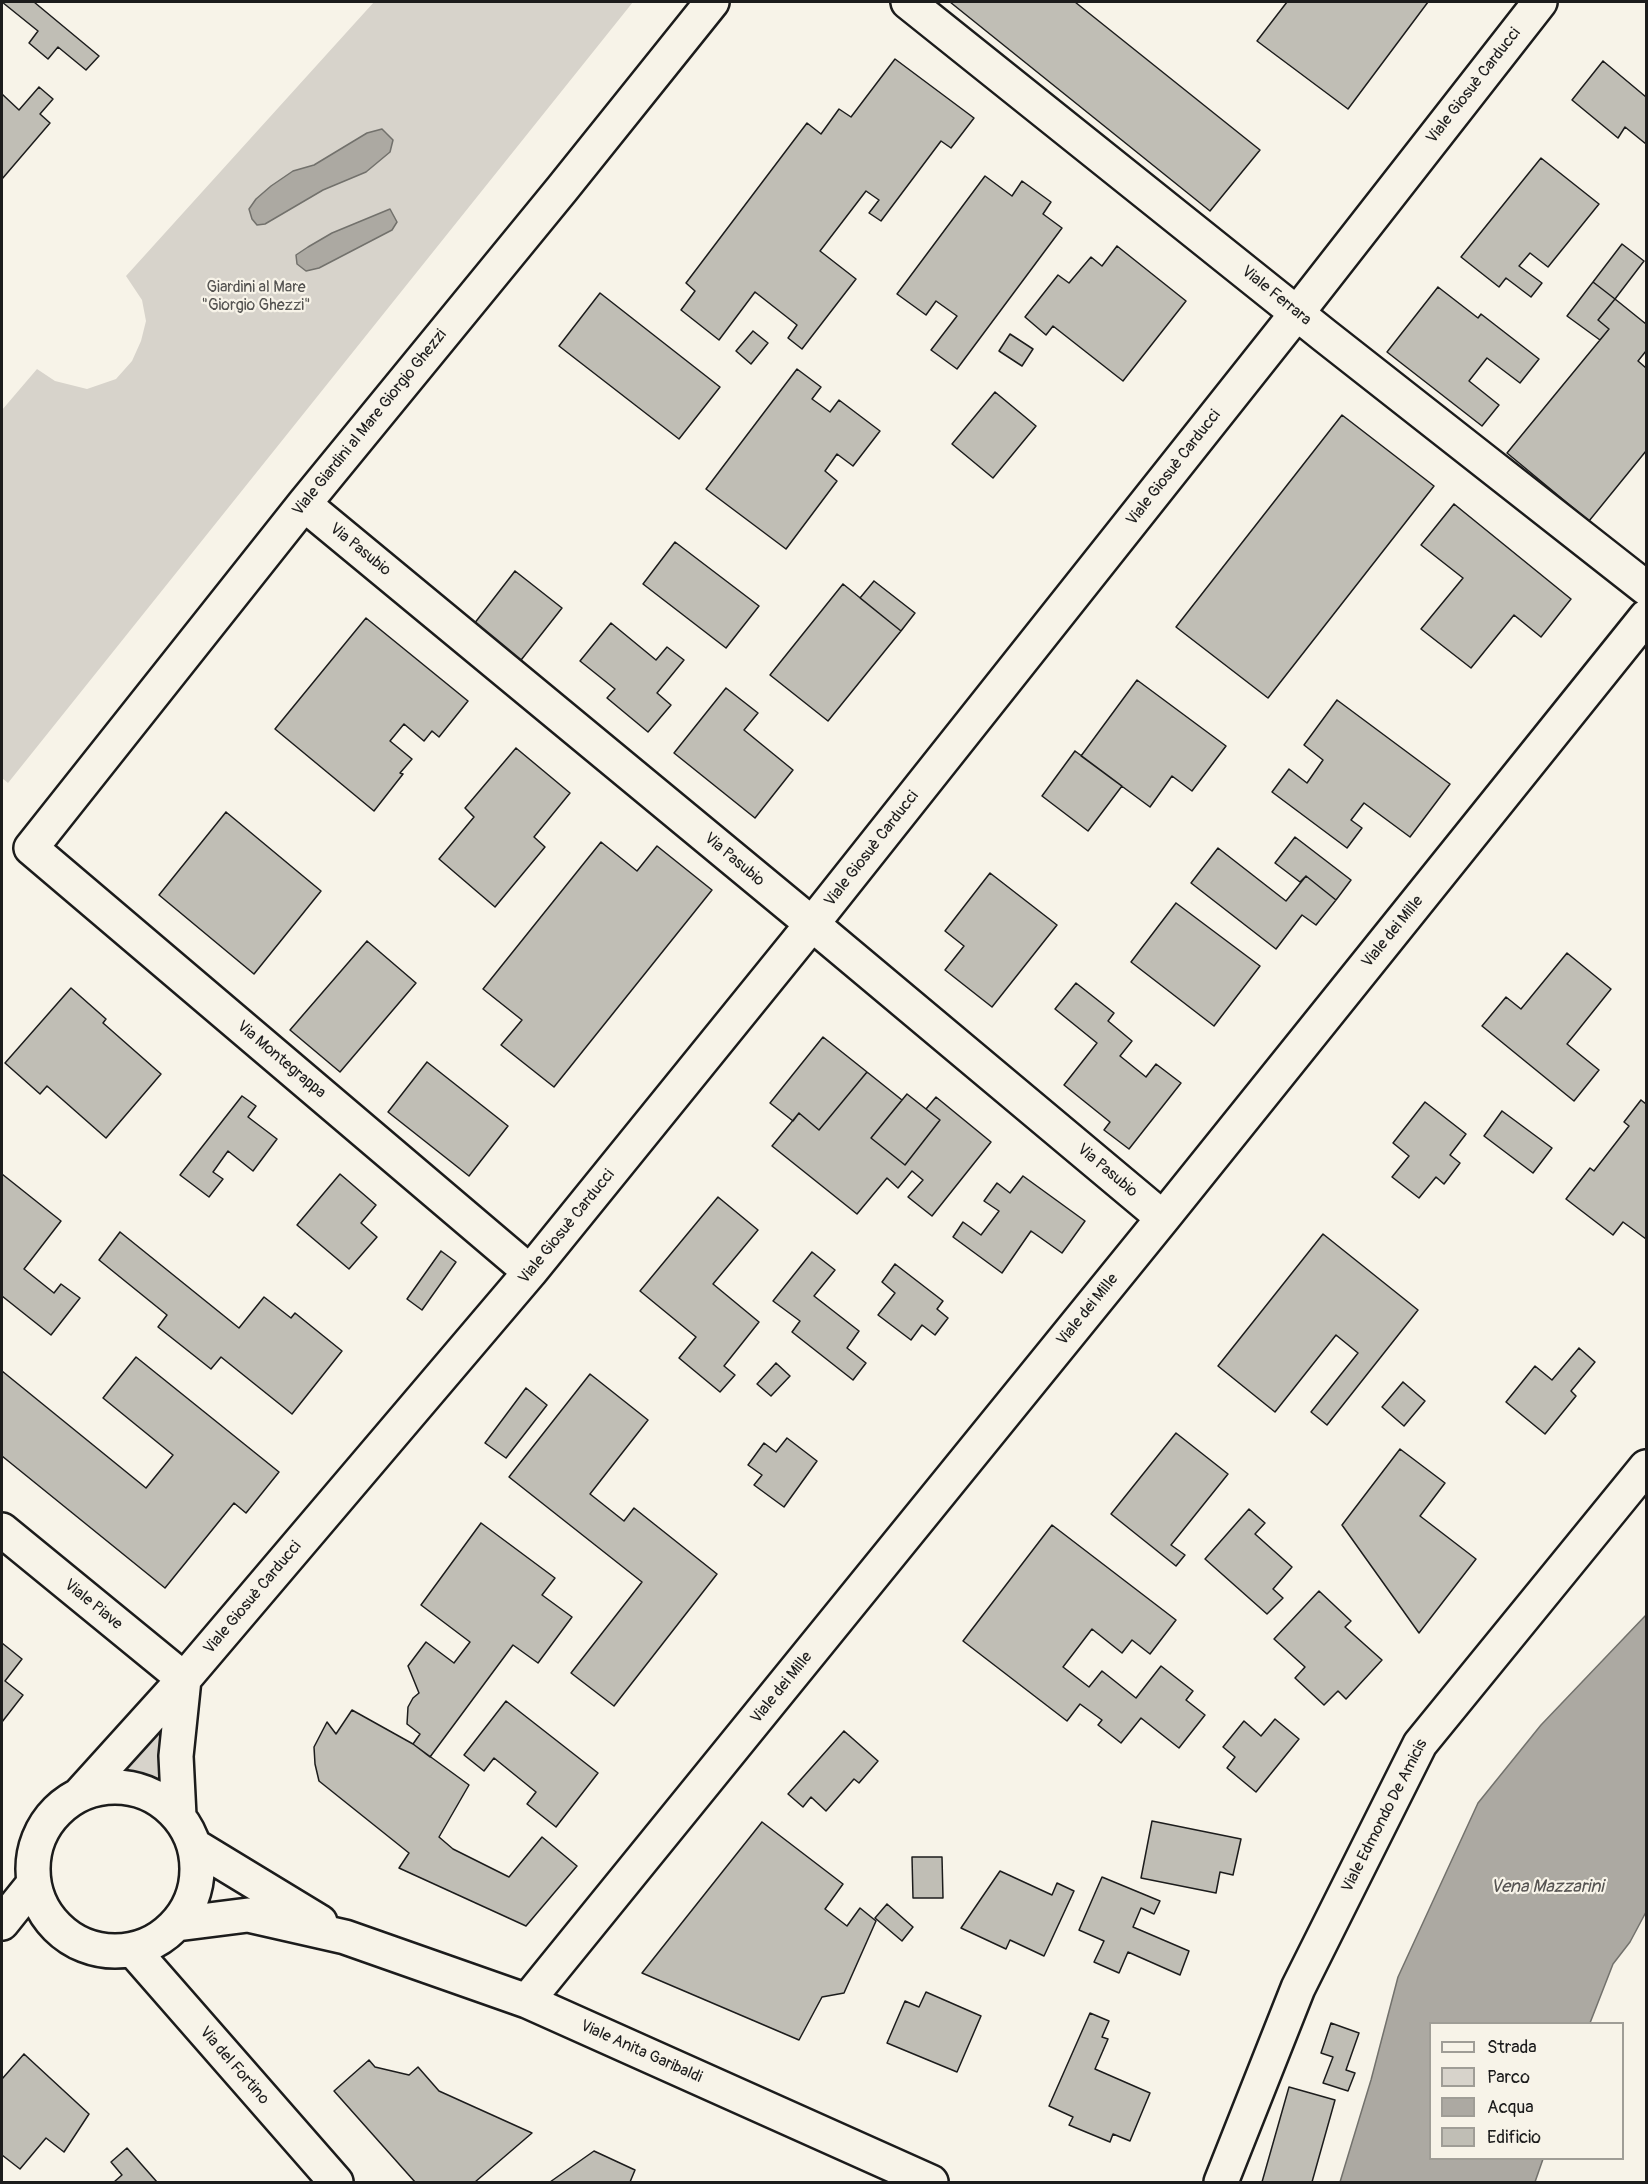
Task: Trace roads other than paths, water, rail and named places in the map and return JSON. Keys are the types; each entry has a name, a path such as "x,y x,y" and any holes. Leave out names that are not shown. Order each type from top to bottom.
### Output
{"street":[{"name":"Viale Giardini al Mare Giorgio Ghezzi","path":"31,848 304,504 712,2"},
{"name":"Viale Ferrara","path":"908,2 1297,313 1647,588"},
{"name":"Viale Giosuè Carducci","path":"80,1794 184,1679 530,1272 812,924 1297,313 1540,2"},
{"name":"Via Pasubio","path":"304,504 1163,1218"},
{"name":"Viale dei Mille","path":"527,2001 1163,1218 1647,617"},
{"name":"Via Montegrappa","path":"31,848 530,1272"},
{"name":"Viale Edmondo De Amicis","path":"1221,2182 1298,1988 1420,1744 1647,1467"},
{"name":"Viale Piave","path":"2,1530 184,1679"},
{"path":"179,1816 176,1756 184,1679"},
{"path":"107,1787 134,1788 159,1798 179,1816 195,1846 198,1874 192,1901 177,1924 157,1941 133,1950 106,1951 81,1945 59,1930 43,1909 34,1884 33,1857 42,1831 58,1809 80,1794 107,1787"},
{"name":"Viale Anita Garibaldi","path":"195,1846 345,1937"},
{"path":"2,1923 34,1884"},
{"name":"Viale Anita Garibaldi","path":"177,1924 248,1915 345,1937 527,2001 931,2182"},
{"name":"Via del Fortino","path":"133,1950 336,2182"}],"water":[{"path":"382,129 393,140 390,152 366,172 323,190 265,224 257,225 252,219 249,209 256,199 271,186 293,171 314,165 367,133"},
{"path":"390,209 397,222 392,230 319,268 306,271 297,264 296,255 308,247 332,233"},
{"name":"Vena Mazzarini","path":"1646,1615 1646,1912 1630,1942 1613,1964 1590,2022 1429,2022 1429,2160 1543,2160 1535,2182 1340,2182 1371,2080 1398,1977 1478,1803 1541,1725"}],"park label":[{"name":"Giardini al Mare \"Giorgio Ghezzi\"","path":"256,297"}]}
